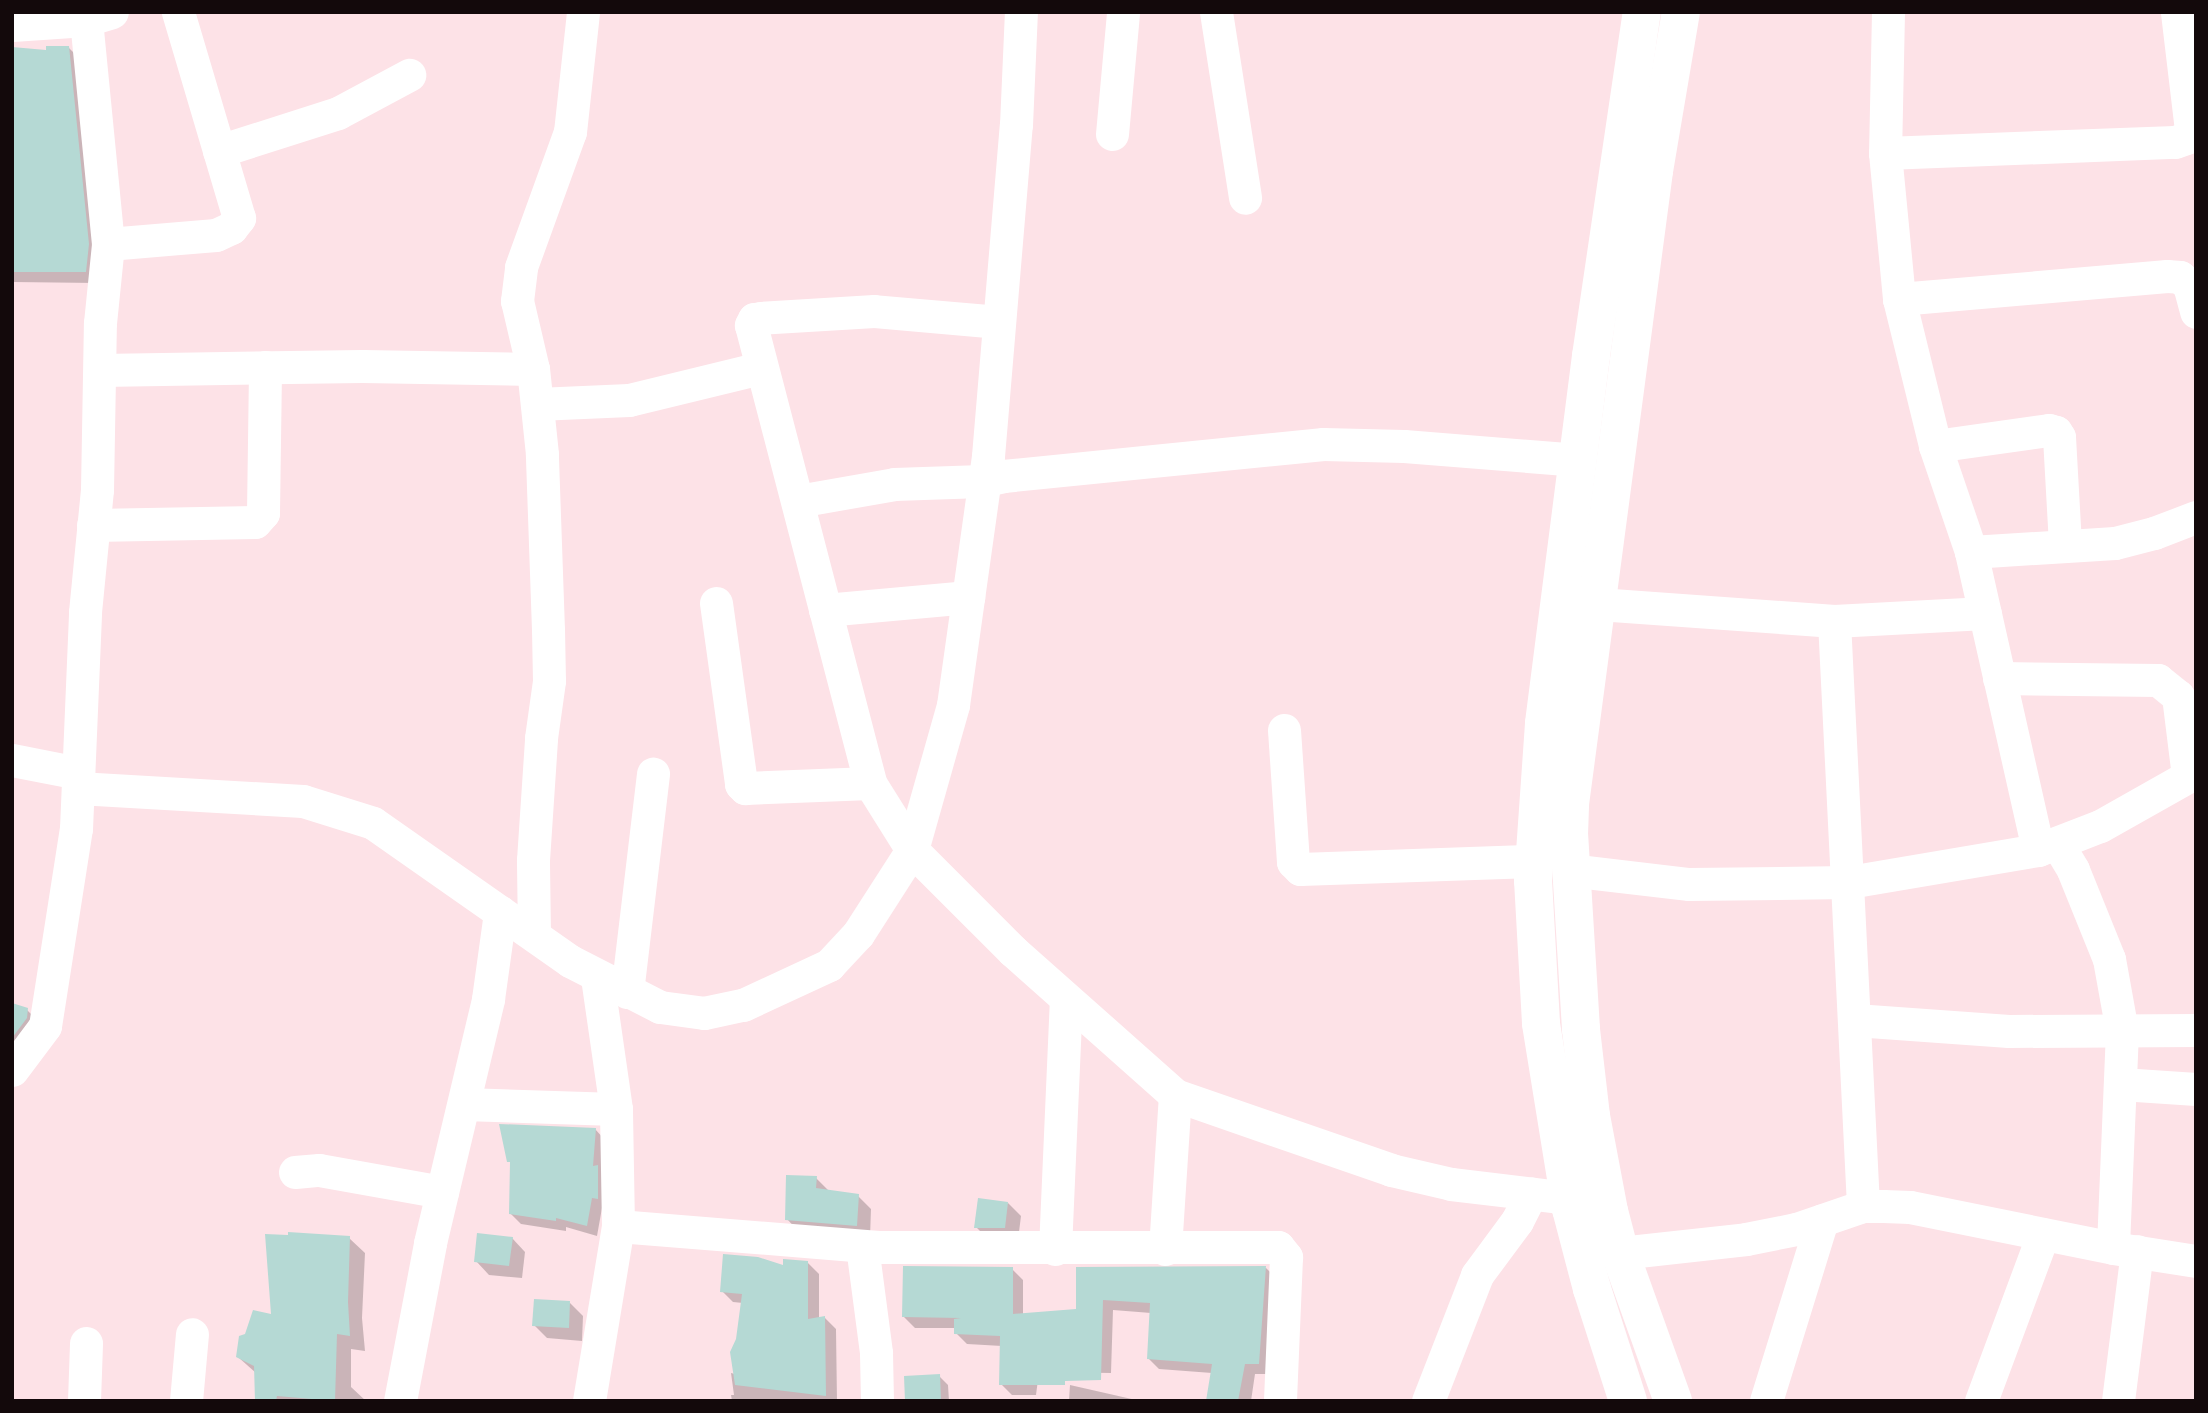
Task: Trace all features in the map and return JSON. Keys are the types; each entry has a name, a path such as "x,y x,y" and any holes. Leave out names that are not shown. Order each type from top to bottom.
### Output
{"main road":[{"path":"1642,12 1578,460 1544,723 1551,865 1591,1116 1620,1253 1672,1401"},
{"path":"1628,1401 1595,1300 1569,1198 1541,1023 1551,865 1570,804 1654,171 1681,12"}],"street":[{"path":"108,244 216,234 231,228 239,218 178,12"},
{"path":"534,935 533,860 541,738 549,681 542,454 533,369 517,301 521,267 551,191 570,132 583,12"},
{"path":"12,760 78,781 303,802 334,808 373,823 569,961 660,1007 704,1013 743,1005 829,965 858,934 912,850 953,705 982,481 988,456 1016,125 1021,12"},
{"path":"1112,134 1123,12"},
{"path":"1216,12 1245,198"},
{"path":"1888,12 1885,153 1899,299 1935,446 1971,552 1999,678 2047,846 2073,870 2109,959 2122,1031 2125,1250 2118,1401"},
{"path":"1885,153 2175,142 2186,138 2192,130 2177,12"},
{"path":"12,23 99,16 108,244 100,323 93,525 85,612 76,829 46,1026 12,1070"},
{"path":"219,151 338,113 410,75"},
{"path":"1899,299 2167,276 2180,277 2189,285 2196,312"},
{"path":"999,322 874,310 754,319 751,325 760,368 798,500 870,783 912,850 1066,1001 1175,1094 1391,1170 1451,1184 1569,1198"},
{"path":"100,370 265,367 533,369"},
{"path":"93,525 255,522 262,513 265,367"},
{"path":"537,404 629,400 760,368"},
{"path":"1935,446 2049,430 2056,432 2059,437 2065,546"},
{"path":"798,500 894,484 982,481 1003,476 1323,444 1404,446 1578,460"},
{"path":"1971,552 2115,543 2154,533 2196,517"},
{"path":"825,610 968,597"},
{"path":"716,603 741,784 745,788 870,783"},
{"path":"1598,604 1834,621 1984,612"},
{"path":"1834,621 1863,1206"},
{"path":"1284,730 1293,862 1300,869 1551,865 1689,884 1849,882 2047,846 2100,826 2192,774 2178,696 2168,685 2158,680 1999,678"},
{"path":"627,992 653,774"},
{"path":"400,1401 442,1192 488,999 500,912"},
{"path":"589,1401 618,1226 616,1110 597,977"},
{"path":"1055,1249 1066,1001"},
{"path":"1855,1020 2009,1031 2196,1030"},
{"path":"2121,1084 2196,1089"},
{"path":"1165,1249 1175,1094"},
{"path":"464,1104 616,1110"},
{"path":"295,1172 319,1170 442,1192"},
{"path":"1428,1401 1477,1275 1517,1221 1531,1194"},
{"path":"1620,1253 1746,1239 1822,1220 1863,1206 1910,1206 2125,1250 2196,1261"},
{"path":"1766,1401 1822,1220"},
{"path":"618,1226 862,1247 1165,1249 1274,1246 1281,1248 1286,1257 1280,1401"},
{"path":"1981,1401 2043,1234"},
{"path":"862,1247 876,1353 877,1401"},
{"path":"186,1401 192,1334"},
{"path":"84,1401 86,1343"}],"building":[{"path":"46,46 69,46 89,244 86,272 12,272 12,47 46,50"},
{"path":"12,1003 28,1008 27,1018 12,1038"},
{"path":"499,1124 596,1128 593,1166 598,1165 598,1199 592,1198 587,1226 556,1218 556,1221 509,1214 510,1162 507,1162"},
{"path":"786,1175 817,1176 816,1188 859,1194 857,1226 785,1220"},
{"path":"978,1198 1008,1202 1005,1228 974,1228"},
{"path":"288,1232 350,1236 350,1336 337,1334 335,1401 277,1396 276,1401 255,1401 254,1366 236,1357 239,1336 245,1334 253,1310 271,1314 265,1234 288,1235"},
{"path":"477,1233 513,1237 509,1266 474,1262"},
{"path":"723,1254 758,1257 783,1265 783,1259 808,1261 808,1319 825,1316 826,1396 735,1385 730,1352 736,1339 742,1294 720,1292"},
{"path":"903,1266 1013,1267 1013,1314 1076,1309 1076,1267 1266,1266 1259,1364 1245,1364 1238,1401 1206,1401 1212,1364 1147,1359 1150,1303 1103,1300 1101,1380 1065,1381 1065,1385 999,1385 1000,1336 954,1334 954,1319 961,1318 902,1317"},
{"path":"534,1299 570,1301 569,1328 532,1326"},
{"path":"940,1374 941,1401 905,1401 904,1376"}]}
